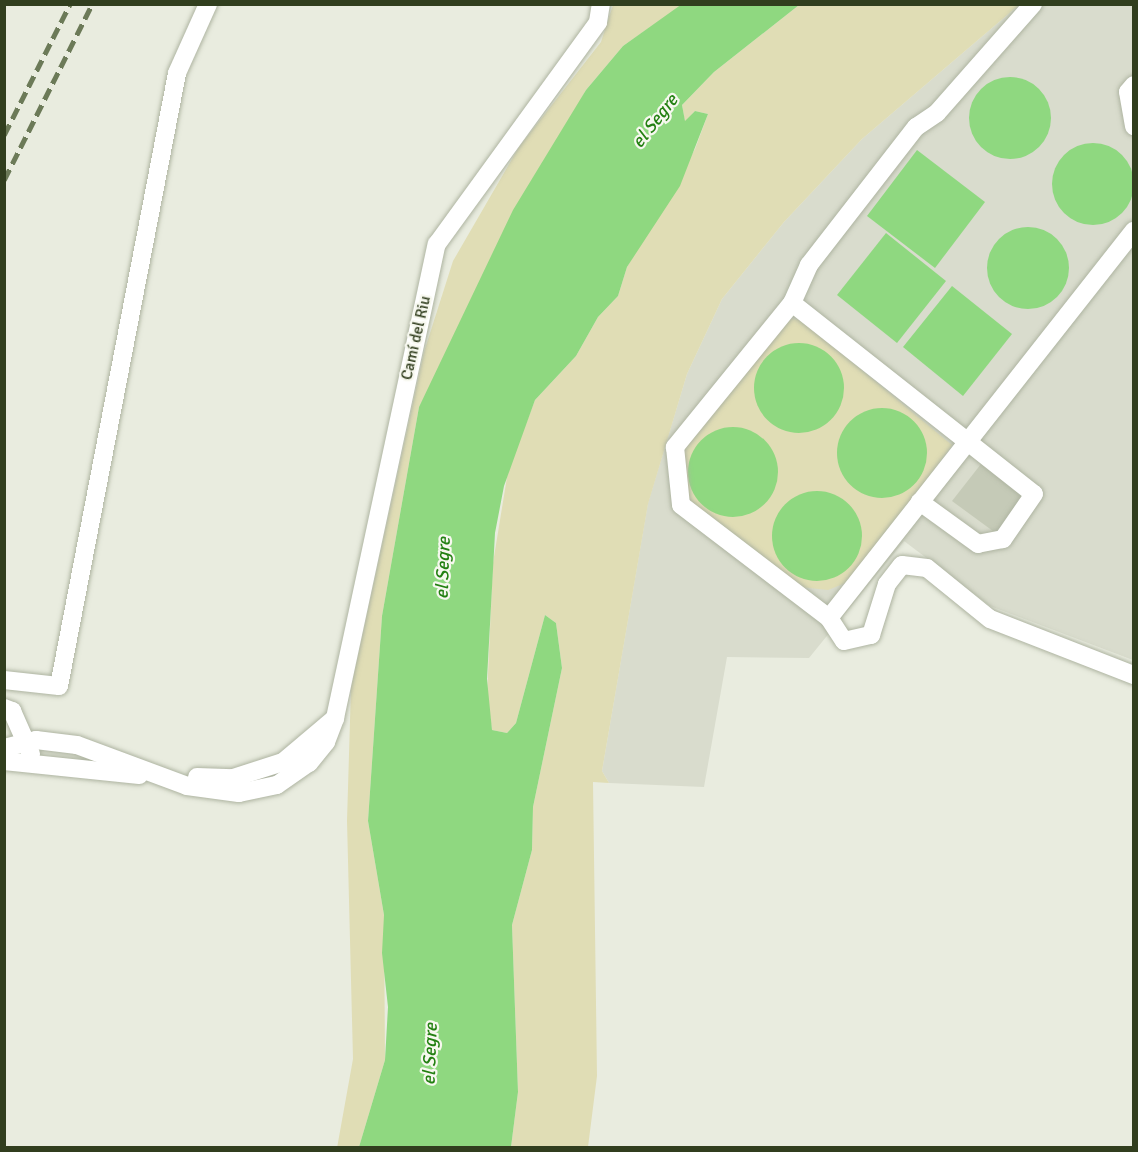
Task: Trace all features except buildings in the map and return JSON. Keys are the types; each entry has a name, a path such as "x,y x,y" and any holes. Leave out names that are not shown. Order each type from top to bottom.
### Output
{"street":[{"path":"4,680 59,686 177,73 208,4"},
{"name":"Camí del Riu","path":"153,776 233,778 283,762 335,718 437,244 598,22 601,4"},
{"path":"1033,4 937,113 916,127 809,265 792,303 675,447 681,505 832,622 844,641 872,635 887,584 902,565 927,568 990,620 1134,675"},
{"path":"1134,85 1128,92 1134,126"},
{"path":"832,622 920,502 1134,231"},
{"path":"792,303 1034,494 1003,539 978,544 920,502"},
{"path":"4,708 12,711 28,742 34,765"},
{"path":"4,748 28,742 77,745 153,776"},
{"path":"4,761 153,776"}],"shaded area":[{"path":"613,5 682,5 623,46 586,90 419,407 382,616 368,821 384,915 385,1060 359,1147 337,1148 353,1059 347,821 351,688 424,352 453,261 519,147 601,42"},
{"path":"799,5 1019,5 862,139 784,222 722,299 687,374 648,504 602,771 609,783 593,782 597,1076 588,1147 511,1147 518,1092 512,925 532,850 533,807 562,668 556,623 545,615 516,723 507,733 492,730 487,696 493,563 508,471 535,400 576,356 598,317 618,296 627,267 695,149 708,114 695,111 685,122 682,105 714,72"},
{"path":"1019,5 1133,5 1133,660 990,606 904,541 809,658 727,657 704,787 609,783 602,771 648,503 687,374 722,299 784,222 862,139"},
{"path":"792,319 801,320 952,445 853,580 828,590 800,587 688,502 680,453 783,323"}],"water":[{"name":"el Segre","path":"682,4 799,5 714,72 682,105 685,121 695,111 708,114 680,186 627,267 618,296 598,317 576,356 535,400 504,486 495,533 487,679 492,730 507,733 516,723 545,615 556,623 562,668 533,807 532,850 512,925 518,1092 511,1147 359,1147 385,1060 388,1007 382,953 384,915 368,821 382,616 419,407 513,210 586,90 623,46"},
{"path":"1010,77 1026,80 1039,89 1048,102 1051,118 1048,134 1039,147 1026,156 1010,159 994,156 981,147 972,134 969,118 972,102 981,89 994,80"},
{"path":"1093,143 1109,146 1122,155 1131,168 1134,184 1131,200 1122,213 1109,222 1093,225 1077,222 1064,213 1055,200 1052,184 1055,168 1064,155 1077,146"},
{"path":"917,150 985,202 935,268 867,216"},
{"path":"1028,227 1044,230 1057,239 1066,252 1069,268 1066,284 1057,297 1044,306 1028,309 1012,306 999,297 990,284 987,268 990,252 999,239 1012,230"},
{"path":"886,233 946,281 897,343 837,295"},
{"path":"952,286 1012,334 963,396 903,347"},
{"path":"799,343 816,346 831,356 841,371 844,388 841,405 831,420 816,430 799,433 782,430 767,420 757,405 754,388 757,371 767,356 782,346"},
{"path":"882,408 899,411 914,421 924,436 927,453 924,470 914,485 899,495 882,498 865,495 850,485 840,470 837,453 840,436 850,421 865,411"},
{"path":"733,427 750,430 765,440 775,455 778,472 775,489 765,504 750,514 733,517 716,514 701,504 691,489 688,472 691,455 701,440 716,430"},
{"path":"817,491 834,494 849,504 859,519 862,536 859,553 849,568 834,578 817,581 800,578 785,568 775,553 772,536 775,519 785,504 800,494"}],"railway":[{"path":"4,135 70,4"},
{"path":"4,180 92,4"}]}
